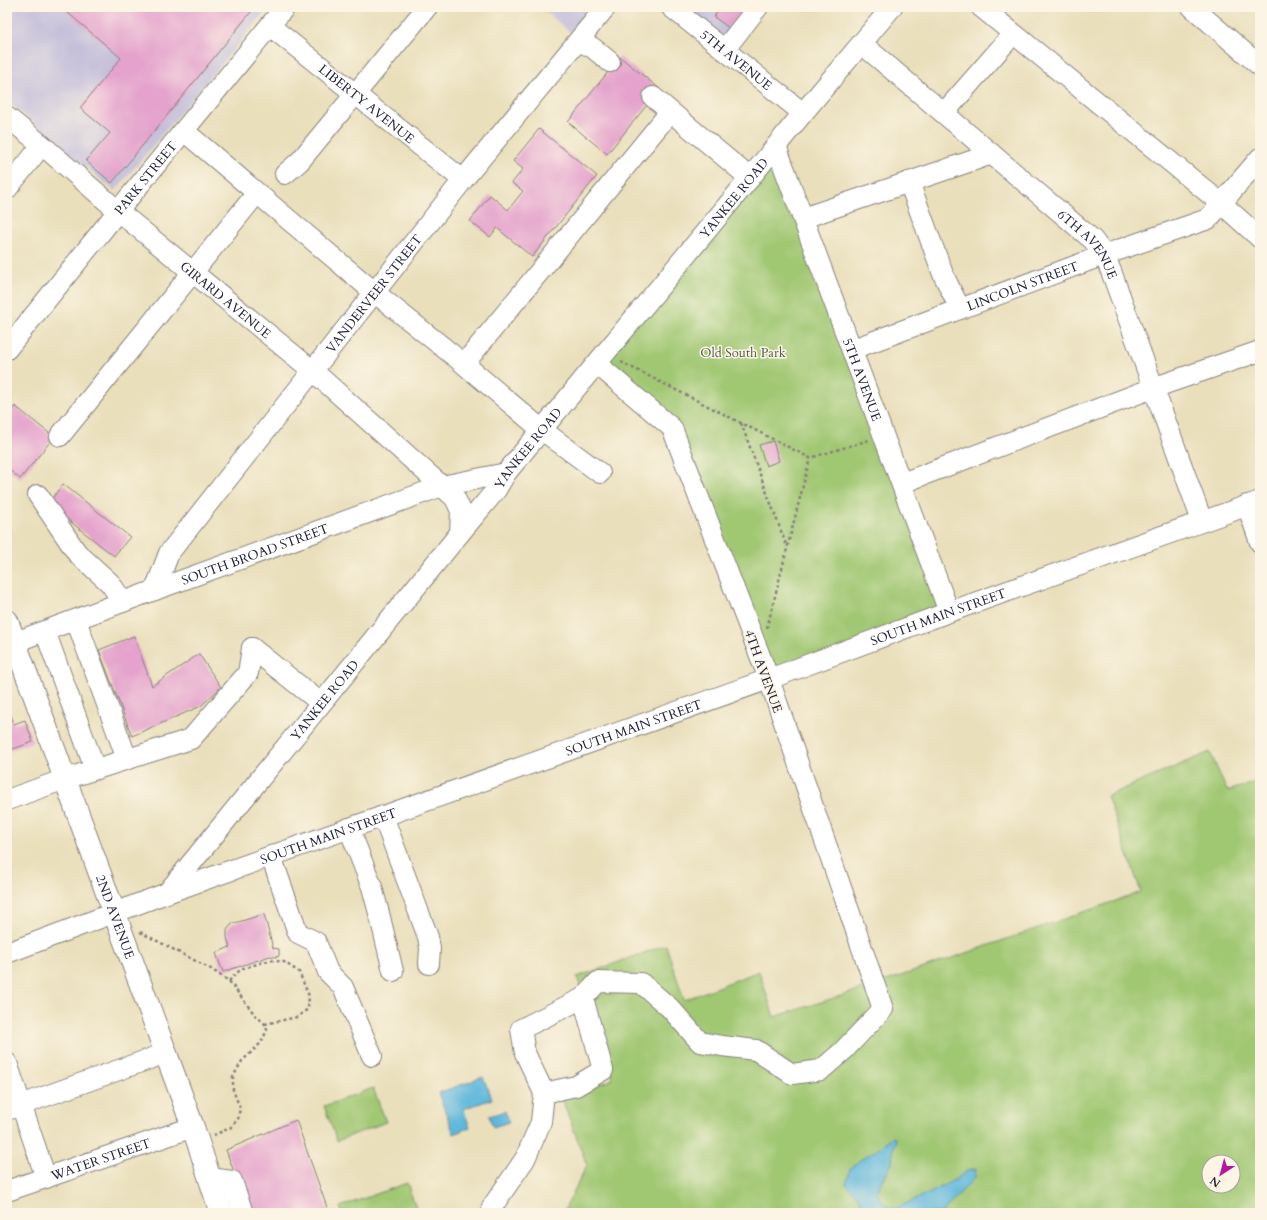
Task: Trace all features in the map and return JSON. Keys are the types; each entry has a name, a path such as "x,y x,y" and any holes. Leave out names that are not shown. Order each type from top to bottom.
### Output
{"main road":[{"name":"2ND AVENUE","path":"7,621 11,644 65,779 166,1052 201,1132 210,1178 221,1213"}],"street":[{"name":"PARK STREET","path":"7,349 285,7"},
{"path":"285,174 300,161 427,7"},
{"name":"VANDERVEER STREET","path":"155,590 169,554 463,180 606,7"},
{"name":"5TH AVENUE","path":"671,7 803,113"},
{"path":"724,50 758,7"},
{"name":"YANKEE ROAD","path":"167,893 496,490 506,473 892,7"},
{"path":"981,7 1222,204 1260,238"},
{"path":"1192,7 1260,66"},
{"name":"LIBERTY AVENUE","path":"270,26 463,180"},
{"path":"944,113 1014,34"},
{"path":"579,41 593,48 610,62"},
{"name":"6TH AVENUE","path":"862,44 1093,240 1104,255 1202,521"},
{"path":"653,97 750,178"},
{"path":"464,364 670,112"},
{"name":"GIRARD AVENUE","path":"7,116 118,211 312,371 442,486 455,498 461,511 460,533"},
{"path":"184,131 374,292 464,364 542,430 600,473"},
{"path":"7,189 42,145"},
{"name":"5TH AVENUE","path":"776,146 853,349 949,612"},
{"path":"803,218 992,154"},
{"name":"LINCOLN STREET","path":"853,349 1104,255 1208,219 1260,158"},
{"path":"909,182 942,274 960,308"},
{"path":"60,436 258,193"},
{"path":"902,483 1153,388 1260,351"},
{"name":"4TH AVENUE","path":"583,998 598,982 641,983 670,1008 700,1042 756,1050 792,1074 821,1070 843,1051 883,1009 769,680 672,428 597,364"},
{"name":"SOUTH BROAD STREET","path":"11,644 442,486 506,473"},
{"path":"38,495 77,553 110,583 123,602"},
{"path":"1253,503 1260,542"},
{"name":"SOUTH MAIN STREET","path":"7,953 167,893 769,680 949,612 1253,503"},
{"path":"76,620 127,759"},
{"path":"45,631 95,769"},
{"path":"7,800 95,769 191,739 248,672 252,648 321,703"},
{"path":"383,816 428,937 430,948 429,964"},
{"path":"349,828 372,887 393,971"},
{"path":"271,856 298,933 316,942 328,972 343,987 372,1056"},
{"path":"492,1207 525,1159 540,1122 544,1093 525,1053 521,1029 583,998 603,1070 576,1086 544,1093"},
{"path":"14,1108 166,1052"},
{"path":"7,1063 14,1108 46,1178"},
{"name":"WATER STREET","path":"7,1191 201,1132"},
{"path":"210,1178 232,1181 243,1213"}],"path":[{"path":"597,364 619,361 810,458 884,435"},
{"path":"741,423 788,547"},
{"path":"766,634 810,458"},
{"path":"136,930 211,969 229,981 255,1015 265,1024 267,1030 261,1043 242,1061 233,1077 233,1090 240,1108 238,1119 230,1128 201,1132"},
{"path":"229,981 241,969 270,960 284,962 299,972 309,996 308,1010 297,1017 265,1024"}],"shaded area":[{"path":"7,7 269,7 115,191 7,101"},
{"path":"540,7 589,7 570,32"},
{"path":"685,7 753,7 727,40"}],"green space":[{"name":"Old South Park","path":"776,146 949,612 769,679 672,428 597,364"},
{"path":"1210,752 1227,791 1260,781 1260,1213 563,1213 587,1165 562,1099 613,1079 577,977 666,945 684,1000 759,971 774,1017 875,985 1141,892 1107,796"},
{"path":"373,1088 386,1122 337,1141 324,1106"},
{"path":"407,1183 418,1213 342,1213 340,1207"}],"water":[{"path":"483,1077 492,1099 463,1109 470,1127 454,1134 438,1093"},
{"path":"505,1111 509,1122 493,1127 489,1116"},
{"path":"893,1136 896,1140 893,1150 892,1163 882,1180 877,1193 881,1201 887,1206 896,1208 928,1194 956,1179 967,1171 976,1169 975,1177 942,1213 866,1213 859,1198 846,1184 850,1169"}],"building":[{"path":"61,7 255,7 112,183 86,161 110,133 80,108 121,58"},
{"path":"710,7 751,7 733,31 714,17 717,12"},
{"path":"620,57 660,89 607,154 568,122"},
{"path":"539,129 597,176 532,257 497,228 490,237 470,221 490,195 508,210 523,191 512,183 523,169 513,161"},
{"path":"15,406 54,437 20,479 7,468 7,416"},
{"path":"773,441 779,461 766,466 759,445"},
{"path":"63,484 130,537 114,556 48,504"},
{"path":"134,636 152,686 199,654 221,687 201,706 132,736 99,650"},
{"path":"10,713 14,724 25,720 33,742 7,751 7,714"},
{"path":"264,914 273,948 279,949 279,956 270,956 223,972 216,953 230,947 227,938 227,930 232,924"},
{"path":"296,1120 329,1213 249,1213 226,1150"}]}
